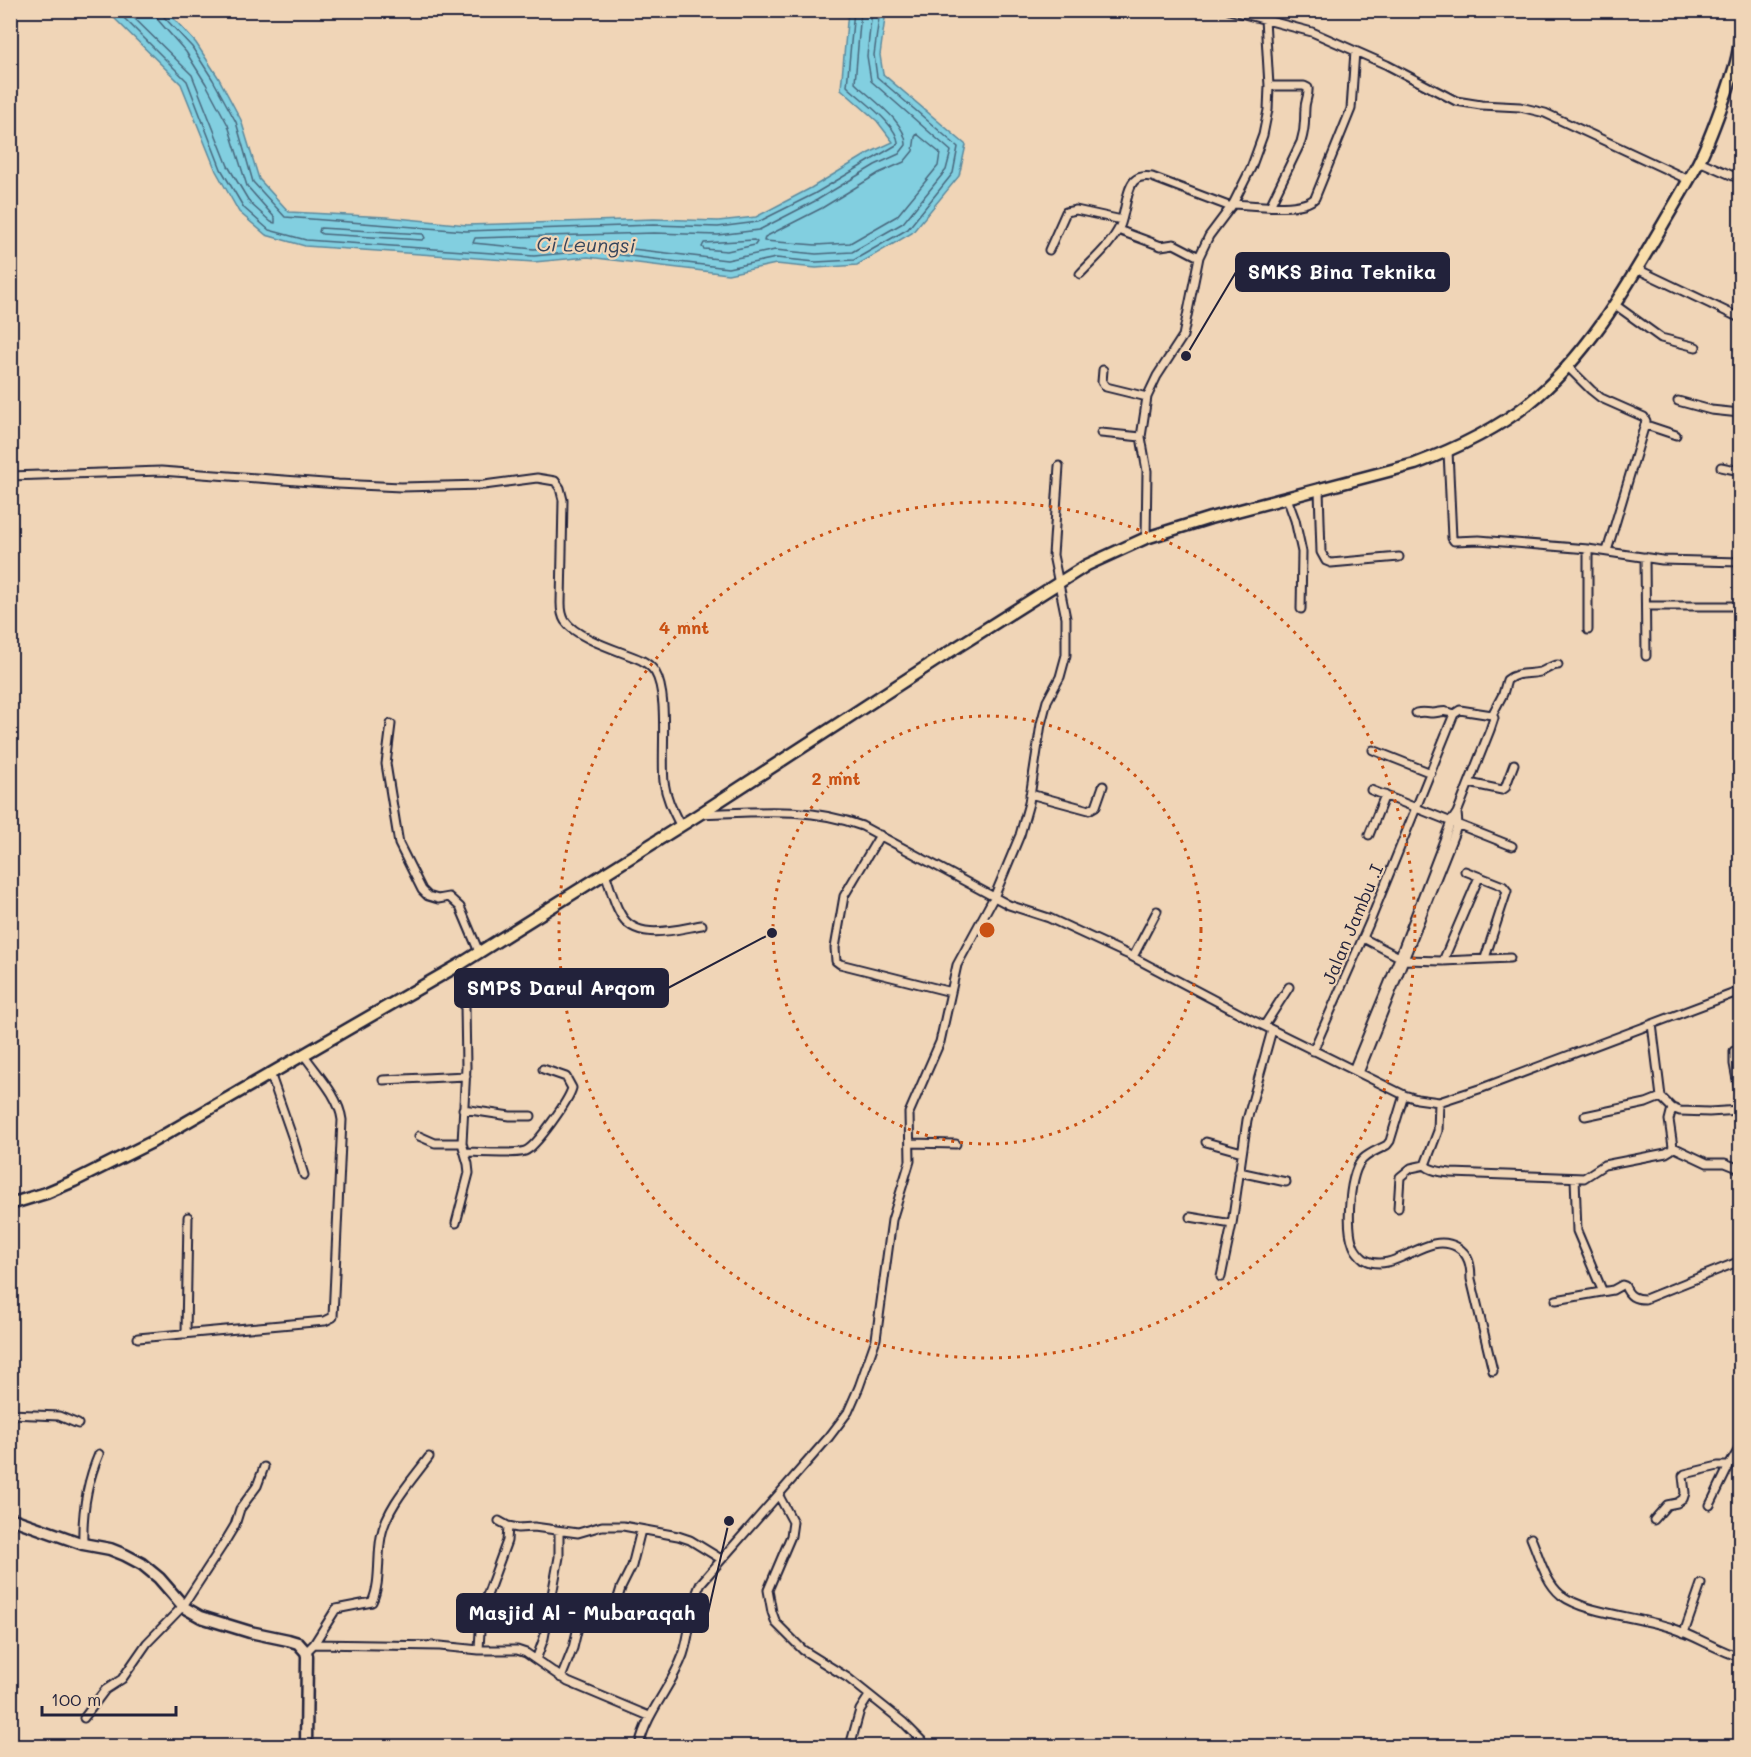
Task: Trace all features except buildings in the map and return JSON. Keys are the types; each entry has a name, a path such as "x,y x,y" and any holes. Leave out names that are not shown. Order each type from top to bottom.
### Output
{"main road":[{"path":"10,1204 30,1199 74,1181 143,1146 459,965 1059,582 1096,561 1146,538 1210,518 1415,464 1448,452 1484,434 1522,408 1567,366 1585,345 1637,269 1689,180 1713,130 1733,71 1740,38"}],"street":[{"path":"1229,10 1312,32 1387,64 1456,101 1520,107 1545,113 1689,180"},
{"path":"1146,538 1147,471 1141,437 1147,397 1157,376 1183,336 1199,257 1209,236 1232,205 1251,168 1263,135 1268,110 1269,86 1265,19"},
{"path":"1080,274 1106,247 1118,230 1133,182 1144,176 1232,205 1297,205 1311,202 1316,198 1351,109 1355,51"},
{"path":"1269,86 1304,86 1309,92 1305,108 1305,131 1270,206"},
{"path":"1699,161 1740,179"},
{"path":"1049,250 1066,212 1076,210 1122,220"},
{"path":"1118,230 1161,246 1174,244 1199,257"},
{"path":"1637,269 1740,318"},
{"path":"1614,304 1661,338 1696,348"},
{"path":"1567,366 1591,390 1612,404 1644,417 1646,425 1607,551"},
{"path":"1102,370 1102,382 1106,387 1147,397"},
{"path":"1678,401 1711,410 1740,413"},
{"path":"1646,425 1676,435"},
{"path":"1101,433 1141,437"},
{"path":"1448,452 1454,541 1479,540 1588,549 1646,558 1690,561 1740,562 1740,549"},
{"path":"639,1746 649,1716 671,1680 683,1654 696,1592 701,1583 779,1496 848,1412 876,1338 888,1241 908,1168 909,1113 938,1048 957,965 994,896 1020,835 1030,794 1041,724 1047,701 1060,677 1066,655 1066,618 1053,555 1059,466"},
{"path":"1721,467 1740,471"},
{"path":"10,476 161,471 402,487 484,485 537,478 547,478 555,482 564,500 562,613 566,622 584,636 641,660 650,665 655,672 662,702 663,772 666,794 680,825"},
{"path":"1319,490 1321,552 1326,561 1331,563 1399,558"},
{"path":"1287,498 1295,520 1302,552 1301,609"},
{"path":"1588,549 1588,630"},
{"path":"1646,558 1646,656"},
{"path":"1646,606 1740,606"},
{"path":"1356,1072 1425,900 1492,725 1494,718 1492,715 1503,694 1507,680 1527,672 1542,672 1558,664"},
{"path":"1416,713 1425,710 1432,713 1446,710 1455,714 1460,710 1492,715"},
{"name":"Jalan Jambu .I","path":"1313,1051 1363,938 1455,714"},
{"path":"391,724 386,764 395,832 399,844 422,890 428,896 438,899 449,897 460,907 479,952"},
{"path":"1373,750 1431,773"},
{"path":"1469,783 1502,790 1505,788 1514,764"},
{"path":"1030,794 1089,810 1096,806 1103,786"},
{"path":"1371,790 1512,846"},
{"path":"1370,835 1384,795"},
{"path":"698,814 792,811 844,819 880,835 1009,905 1048,918 1133,957 1313,1051 1404,1095 1417,1099 1439,1102 1482,1088 1740,991"},
{"path":"880,835 844,896 835,948 836,961 840,964 951,992"},
{"path":"1465,871 1503,886 1508,891 1485,958"},
{"path":"605,873 620,915 633,927 655,932 702,926"},
{"path":"1443,961 1479,877"},
{"path":"1133,957 1156,911"},
{"path":"1363,938 1402,959 1443,961 1509,958"},
{"path":"456,1223 468,1173 462,1143 466,1076 465,1005 459,965"},
{"path":"1264,1026 1289,987"},
{"path":"1652,1024 1661,1097 1672,1108 1689,1111 1740,1110"},
{"path":"1221,1277 1232,1224 1247,1120 1272,1030"},
{"path":"1734,1051 1740,1096"},
{"path":"138,1338 325,1321 333,1317 342,1120 334,1098 304,1054"},
{"path":"465,1152 521,1151 531,1147 567,1101 572,1088 566,1077 543,1069"},
{"path":"270,1073 294,1139 304,1175"},
{"path":"383,1080 466,1076"},
{"path":"1404,1095 1390,1141 1362,1159 1356,1173 1349,1213 1352,1244 1365,1259 1378,1263 1389,1262 1438,1243 1454,1245 1461,1250 1471,1265 1471,1279 1493,1371"},
{"path":"1585,1116 1646,1103 1661,1097"},
{"path":"1425,1165 1438,1131 1439,1102"},
{"path":"1672,1108 1669,1120 1672,1147"},
{"path":"464,1109 510,1116 531,1116"},
{"path":"419,1136 435,1143 462,1143"},
{"path":"1206,1142 1242,1152"},
{"path":"910,1143 956,1144"},
{"path":"1672,1147 1707,1163 1725,1163 1740,1169"},
{"path":"1398,1208 1400,1177 1412,1168 1425,1165 1428,1168 1451,1173 1575,1178 1588,1177 1604,1166 1666,1153 1672,1147"},
{"path":"1239,1172 1286,1182"},
{"path":"1575,1178 1577,1231 1602,1290"},
{"path":"186,1334 188,1217"},
{"path":"1190,1217 1232,1224"},
{"path":"1556,1300 1625,1286 1631,1296 1636,1299 1645,1299 1740,1261"},
{"path":"10,1414 59,1416 78,1424"},
{"path":"1710,1505 1740,1447"},
{"path":"83,1544 82,1521 88,1484 99,1454"},
{"path":"306,1746 310,1648 336,1609 372,1602 376,1591 383,1527 402,1494 429,1457"},
{"path":"1654,1520 1667,1505 1683,1499 1685,1493 1683,1476 1685,1474 1718,1466 1729,1466"},
{"path":"84,1718 105,1690 123,1679 147,1643 183,1606 235,1525 240,1509 257,1486 264,1467"},
{"path":"779,1496 793,1522 791,1536 768,1590 776,1623 803,1650 848,1678 903,1722 927,1746"},
{"path":"10,1518 83,1544 110,1549 142,1564 159,1578 183,1606 201,1617 219,1623 310,1648 440,1646 479,1650 517,1650 526,1653 561,1678 649,1716"},
{"path":"499,1521 508,1526 578,1533 608,1525 641,1530 690,1540 721,1559"},
{"path":"479,1650 481,1612 507,1540 508,1526"},
{"path":"561,1678 573,1648 582,1611 588,1611 610,1620 612,1617 621,1588 632,1566 641,1530"},
{"path":"536,1660 542,1647 560,1557 559,1531"},
{"path":"1531,1538 1547,1575 1563,1596 1592,1608 1654,1622 1740,1658"},
{"path":"1684,1633 1701,1584"},
{"path":"850,1746 860,1710 869,1696"},
{"path":"1738,1746 1740,1735"}],"water":[{"name":"Ci Leungsi","path":"107,11 167,11 196,43 218,77 241,120 259,179 289,212 387,217 467,225 654,219 718,221 756,217 811,188 869,153 893,142 877,121 841,89 848,11 886,11 880,55 883,74 966,145 959,176 912,233 857,265 816,268 776,264 728,274 588,257 534,262 305,246 266,235 239,212 216,171 181,84"}],"place":[{"name":"SMKS Bina Teknika","path":"1186,356"},
{"name":"SMPS Darul Arqom","path":"772,933"},
{"name":"Masjid Al - Mubaraqah","path":"729,1521"}]}
